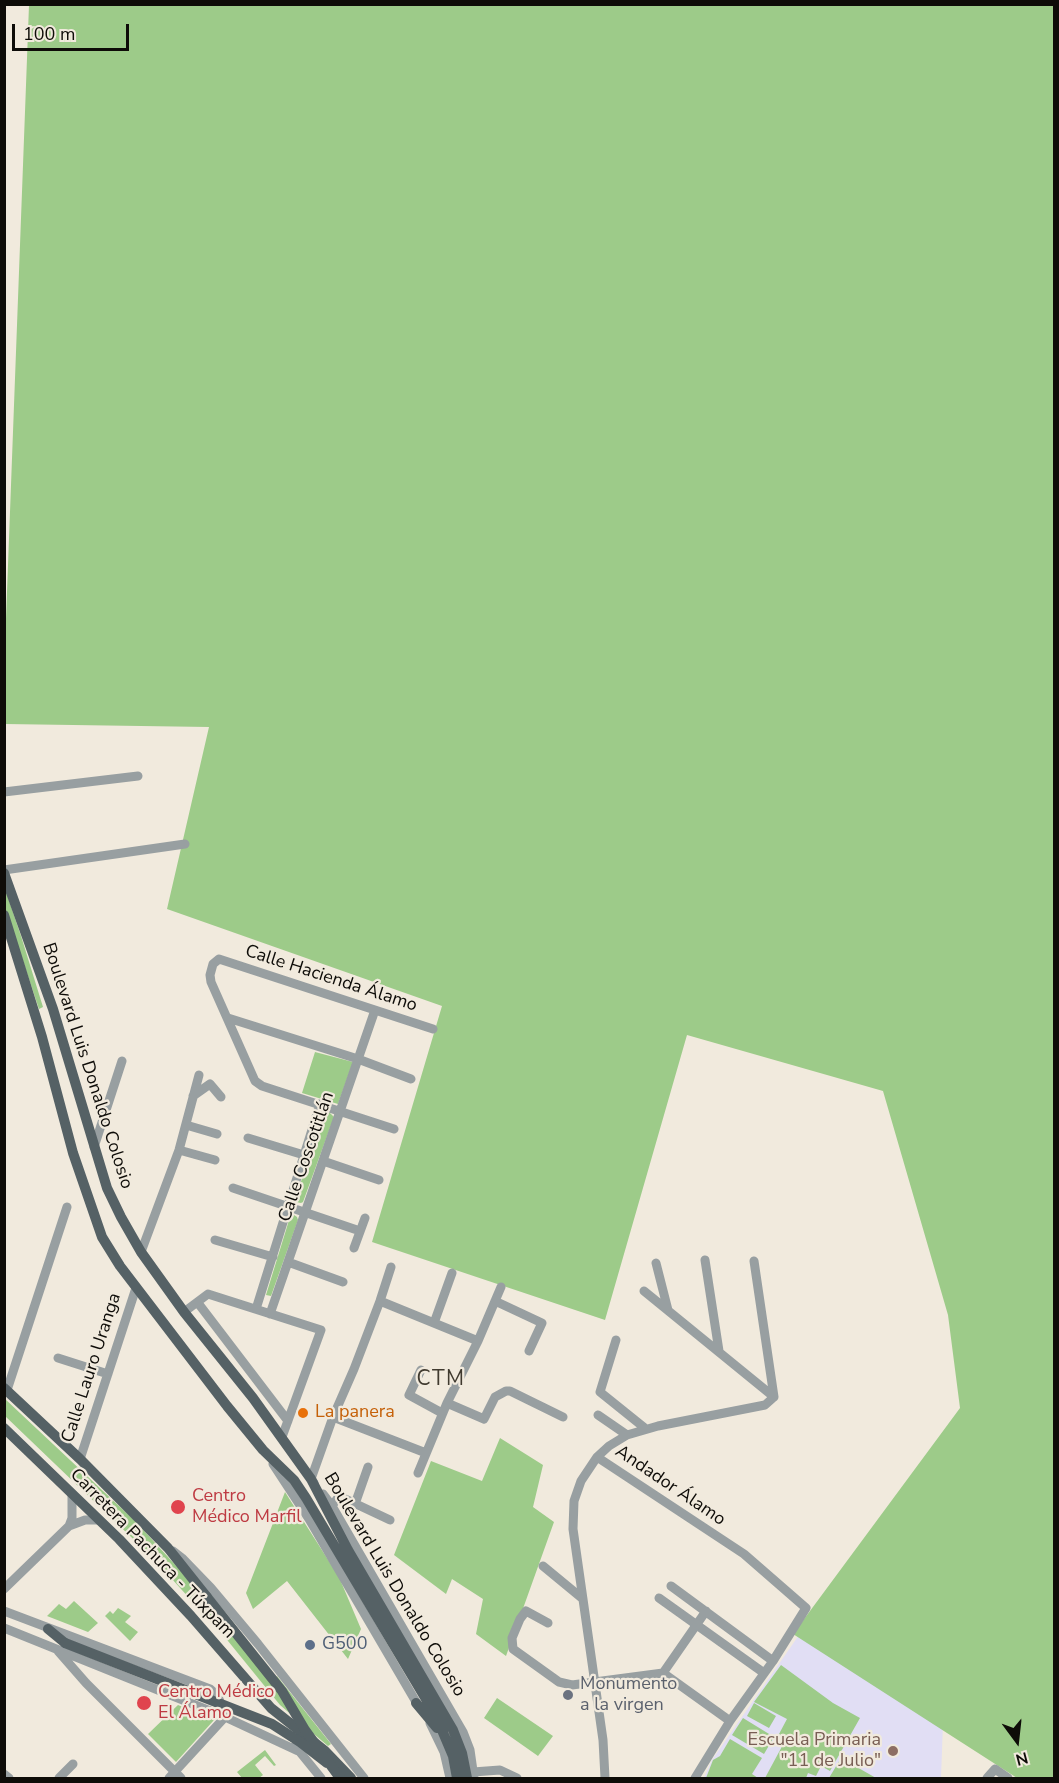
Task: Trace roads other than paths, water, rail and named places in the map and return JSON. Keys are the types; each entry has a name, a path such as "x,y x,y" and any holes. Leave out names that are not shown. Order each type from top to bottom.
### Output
{"main road":[{"name":"Boulevard Luis Donaldo Colosio","path":"4,872 53,1009 107,1188 141,1252 184,1312 282,1437 311,1479"},
{"name":"Boulevard Luis Donaldo Colosio","path":"5,915 42,1037 73,1153 102,1237 136,1288 263,1450"},
{"path":"5,915 39,1012 45,1016 53,1009"},
{"path":"42,1037 50,1033 55,1035 78,1115 88,1127"},
{"name":"Carretera Pachuca - Túxpam","path":"6,1389 80,1459 168,1548 282,1691 327,1763"},
{"name":"Carretera Pachuca - Túxpam","path":"4,1428 191,1616 271,1708 319,1746 351,1779"},
{"path":"263,1450 294,1480 345,1552 453,1730 469,1777"},
{"path":"311,1479 345,1552 436,1716 453,1755 458,1779"},
{"path":"48,1629 61,1646 272,1724 327,1763 340,1779"},
{"path":"416,1703 442,1734 469,1777"}],"street":[{"path":"4,792 138,776"},
{"path":"4,872 185,844"},
{"name":"Calle Hacienda Álamo","path":"228,1018 210,975 213,964 219,959 433,1029"},
{"name":"Calle Coscotitlán","path":"270,1314 375,1010"},
{"path":"228,1018 358,1059 411,1079"},
{"path":"228,1018 255,1081 262,1086 394,1129"},
{"path":"94,1147 122,1061"},
{"path":"141,1252 178,1150 199,1075"},
{"path":"193,1096 210,1084 221,1097"},
{"name":"Calle Coscotitlán","path":"256,1309 320,1104"},
{"path":"186,1125 217,1134"},
{"path":"248,1138 304,1155"},
{"path":"178,1150 215,1160"},
{"path":"323,1161 379,1180"},
{"path":"233,1188 360,1231"},
{"path":"6,1389 67,1207"},
{"path":"354,1248 364,1218"},
{"path":"215,1240 273,1257"},
{"path":"705,1260 719,1352"},
{"path":"288,1262 343,1282"},
{"path":"754,1262 774,1397"},
{"path":"656,1263 668,1311"},
{"path":"311,1479 391,1267"},
{"path":"434,1323 453,1273"},
{"path":"418,1473 442,1413 478,1341 501,1287"},
{"name":"Calle Lauro Uranga","path":"80,1459 136,1288"},
{"path":"644,1291 774,1397"},
{"path":"184,1312 208,1294 321,1330 282,1437"},
{"path":"380,1301 478,1341"},
{"path":"495,1301 542,1323 529,1351"},
{"path":"198,1302 288,1421"},
{"path":"616,1340 600,1392 646,1429"},
{"path":"58,1358 108,1374"},
{"path":"421,1370 409,1395 442,1413"},
{"path":"447,1403 484,1419 495,1397 510,1391 563,1417"},
{"path":"605,1779 603,1740 573,1529 574,1502 581,1481 597,1457 627,1435 646,1429 765,1405 774,1397"},
{"path":"598,1415 627,1435"},
{"path":"333,1417 426,1453"},
{"name":"Boulevard Luis Donaldo Colosio","path":"263,1450 309,1519 439,1739 450,1779"},
{"name":"Andador Álamo","path":"597,1457 724,1543 744,1554 806,1608 773,1661"},
{"path":"355,1504 368,1467"},
{"name":"Boulevard Luis Donaldo Colosio","path":"311,1479 332,1506 463,1732 470,1750 469,1777"},
{"path":"69,1526 72,1518 72,1494"},
{"path":"332,1506 339,1496 390,1520"},
{"path":"4,1589 69,1526 85,1520 98,1520"},
{"name":"Carretera Pachuca - Túxpam","path":"168,1548 182,1558 224,1604 364,1779"},
{"path":"543,1566 583,1599"},
{"path":"671,1586 773,1661 730,1721 695,1779"},
{"path":"659,1599 765,1673"},
{"path":"4,1611 210,1689 218,1696 225,1717"},
{"path":"548,1623 526,1611 512,1638 513,1648 560,1683 595,1682 663,1673 730,1721"},
{"path":"663,1673 706,1611"},
{"path":"4,1628 61,1646 298,1751"},
{"path":"61,1646 86,1683 175,1776 225,1717"},
{"name":"Carretera Pachuca - Túxpam","path":"271,1708 298,1751 321,1779"},
{"path":"59,1779 73,1764"},
{"path":"469,1777 500,1770 513,1778"},
{"path":"4,1774 9,1779"},
{"path":"987,1779 996,1774 1008,1779"}],"place":[{"name":"La panera","path":"303,1413"},
{"name":"Centro Médico Marfil","path":"178,1507"},
{"name":"G500","path":"310,1645"},
{"name":"Monumento a la virgen","path":"568,1695"},
{"name":"Centro Médico El Álamo","path":"144,1703"},
{"name":"Escuela Primaria \"11 de Julio\"","path":"893,1751"}],"district":[{"name":"CTM","path":"441,1380"}]}
